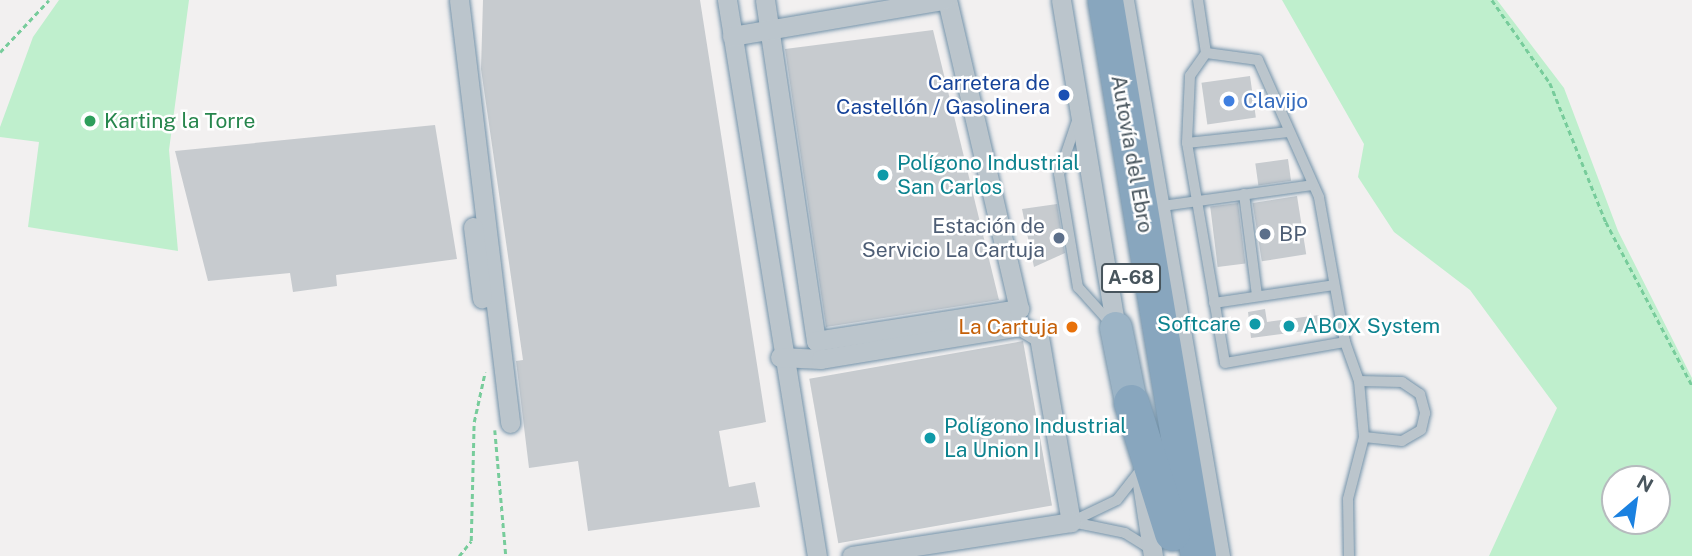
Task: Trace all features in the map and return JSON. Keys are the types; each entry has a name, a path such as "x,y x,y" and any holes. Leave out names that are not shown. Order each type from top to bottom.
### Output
{"highway":[{"name":"Autovía del Ebro","path":"1085,0 1163,549"},
{"name":"Autovía del Ebro","path":"1105,0 1198,556"},
{"path":"1116,328 1163,549"}],"street":[{"path":"447,0 487,340"},
{"path":"459,0 510,423"},
{"path":"727,0 780,356 817,556"},
{"path":"765,0 816,341"},
{"path":"732,36 945,0 1019,310 816,341 780,356"},
{"path":"1061,0 1116,328"},
{"path":"1124,0 1220,556"},
{"path":"780,356 821,359 1028,327 1039,337 1071,522 852,556"},
{"path":"1131,402 1140,469 1163,549"}],"lane":[{"path":"1198,0 1206,53 1191,76 1187,142 1225,363 1345,342"},
{"path":"1206,53 1258,60 1313,185 1345,342 1359,381 1363,437 1348,499 1349,556"},
{"path":"1080,115 1060,162 1061,189 1078,286 1116,328"},
{"path":"1187,142 1288,132"},
{"path":"1161,206 1313,185"},
{"path":"1244,194 1257,296"},
{"path":"1214,303 1334,285"},
{"path":"1359,381 1402,382 1420,394 1425,413 1421,430 1402,441 1363,437"},
{"path":"1071,522 1125,494 1140,469"},
{"path":"1071,522 1125,533 1163,549"}],"path":[{"path":"0,52 50,0"},
{"path":"1492,0 1549,83 1606,222 1692,385"},
{"path":"459,556 471,541 474,422 487,340"},
{"path":"506,556 494,423 507,394"}],"green space":[{"name":"Karting la Torre","path":"59,0 189,0 169,150 178,251 28,227 39,142 0,137 0,127 33,37"},
{"path":"1282,0 1497,0 1564,88 1618,231 1692,378 1692,556 1489,556 1557,408 1470,290 1394,232 1358,177 1364,144"}],"building":[{"path":"483,0 700,0 766,422 719,431 729,487 755,482 760,507 588,531 578,461 529,468 516,361 523,360 481,69"},
{"name":"Polígono Industrial San Carlos","path":"933,30 999,300 826,327 785,49"},
{"name":"Clavijo","path":"1250,76 1256,118 1207,124 1201,83"},
{"path":"435,125 457,259 336,275 337,286 293,292 290,273 208,281 175,151"},
{"path":"1288,159 1291,181 1258,185 1255,164"},
{"path":"1297,196 1306,254 1262,261 1253,203"},
{"path":"1238,203 1245,264 1218,267 1210,206"},
{"path":"1057,204 1065,253 1034,267 1022,209"},
{"path":"1265,309 1267,322 1319,315 1320,329 1251,338 1248,312"},
{"name":"Polígono Industrial La Union I","path":"1023,341 1052,505 838,543 809,379"}],"place":[{"name":"Carretera de Castellón / Gasolinera","path":"1064,95"},
{"name":"Clavijo","path":"1229,101"},
{"name":"Karting la Torre","path":"90,121"},
{"name":"Polígono Industrial San Carlos","path":"883,175"},
{"name":"BP","path":"1265,234"},
{"name":"Estación de Servicio La Cartuja","path":"1059,238"},
{"name":"Softcare","path":"1255,324"},
{"name":"ABOX System","path":"1289,326"},
{"name":"La Cartuja","path":"1072,327"},
{"name":"Polígono Industrial La Union I","path":"930,438"}]}
